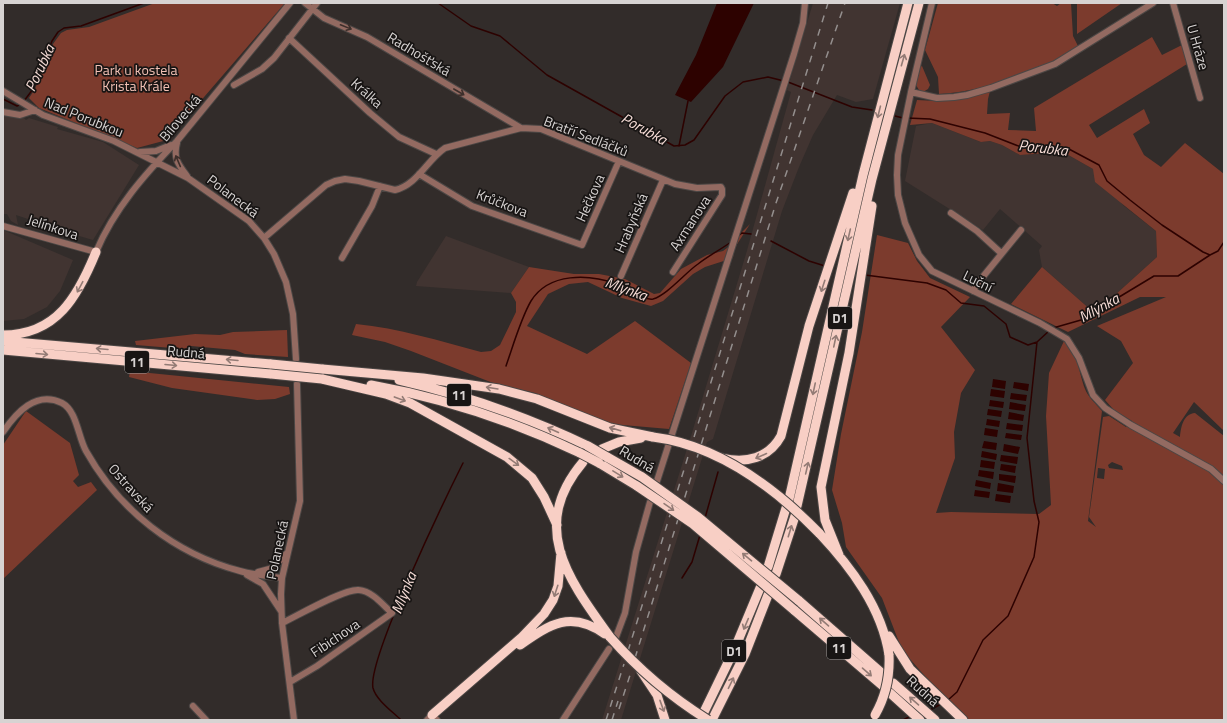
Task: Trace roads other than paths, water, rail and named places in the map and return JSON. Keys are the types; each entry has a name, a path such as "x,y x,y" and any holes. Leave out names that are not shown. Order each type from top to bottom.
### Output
{"highway":[{"name":"D1","path":"789,499 831,309 874,129 908,3"},
{"name":"D1","path":"797,506 841,310 892,98 919,3"},
{"path":"715,456 740,460 762,456 778,443 785,427 809,326 874,129"},
{"path":"823,530 821,487 844,382 870,217 884,153 884,132"},
{"path":"3,336 39,328 59,315 74,298 96,252"},
{"name":"Rudná","path":"3,341 271,364 322,369 393,379 476,400 530,420 604,453 642,477 698,517 798,600 885,676"},
{"name":"Rudná","path":"3,350 271,374 391,388 444,401 519,426 599,463 637,486 693,524 883,686"},
{"path":"322,369 408,376 499,389 537,399 610,428 690,445 715,456 744,472 823,530 859,583 880,621 910,669 963,720"},
{"path":"322,379 386,394 410,403 507,457 532,478 544,497 556,525 561,553 574,584 599,627"},
{"path":"604,453 628,440 653,437"},
{"path":"556,525 560,504 566,486 583,462"},
{"path":"768,566 786,508"},
{"path":"776,574 795,516"},
{"path":"432,718 533,626 549,608 558,586 561,553"},
{"name":"D1","path":"708,717 760,588"},
{"name":"D1","path":"708,717 745,654 768,595"},
{"path":"475,678 542,630 554,624 576,621 599,627 613,637 640,670 657,695 665,720"},
{"path":"872,717 887,688 889,655 880,621"},
{"path":"640,670 682,703 708,717"},
{"name":"Rudná","path":"893,683 935,720"},
{"name":"Rudná","path":"890,693 920,720"}],"street":[{"name":"Bílovecká","path":"96,252 111,221 157,162 177,141 290,3"},
{"name":"Radhošťská","path":"305,3 324,18 367,37 521,128"},
{"path":"234,84 262,69 290,38 317,3"},
{"path":"657,481 783,90 803,23 804,3"},
{"name":"Luční","path":"932,3 908,104 897,175 898,195 905,223 919,255 932,271 1040,323 1063,337 1076,351 1093,395 1105,408 1137,429 1206,466 1224,481"},
{"path":"911,92 937,98 967,96 1048,67 1082,49 1153,3"},
{"name":"U Hráze","path":"1173,3 1200,98"},
{"name":"Králka","path":"290,38 370,113 399,137 436,154"},
{"name":"Nad Porubkou","path":"3,90 35,110 136,151 157,162"},
{"path":"3,112 20,115 35,110"},
{"name":"Bratří Sedláčků","path":"264,238 326,185 345,179 399,189 412,182 436,154 445,148 521,128 542,129 662,180 697,188 721,187"},
{"path":"136,151 156,151 177,141"},
{"path":"177,141 175,153 176,162 188,178"},
{"name":"Hečkova","path":"582,245 620,161"},
{"name":"Polanecká","path":"157,162 188,178 237,211 264,238 278,262 288,290 295,335 296,359"},
{"name":"Krůčkova","path":"419,174 472,206 582,245"},
{"name":"Hrabyňská","path":"621,276 662,180"},
{"path":"342,258 372,206 380,186"},
{"name":"Axmanova","path":"673,272 722,195 723,191 721,187"},
{"path":"951,213 977,231 1001,253"},
{"name":"Jelínkova","path":"3,226 96,252"},
{"path":"973,291 976,284 1021,230"},
{"name":"Polanecká","path":"292,719 290,682 282,623 282,578 300,501 297,384"},
{"name":"Ostravská","path":"3,432 18,412 31,403 51,400 66,406 72,414 84,446 96,468 115,493 140,518 169,540 215,563 242,572 282,578"},
{"path":"613,637 625,613 636,552 650,502"},
{"path":"242,572 264,571 273,568 288,552"},
{"path":"242,572 263,584 282,612"},
{"name":"Fibichova","path":"282,623 334,598 359,590 370,594 392,613 317,666 290,682"},
{"path":"563,720 609,649"},
{"path":"193,706 206,720"}],"waterway":[{"name":"Porubka","path":"24,101 33,89 52,41 58,32 64,28 81,26 144,3"},
{"name":"Porubka","path":"438,3 471,26 500,36 547,75 674,146 685,145 694,140 725,96 743,82 768,77 784,81"},
{"name":"Porubka","path":"788,82 852,107 872,110"},
{"name":"Porubka","path":"3,99 17,106 21,104"},
{"path":"679,146 688,101"},
{"name":"Porubka","path":"895,116 903,118"},
{"name":"Porubka","path":"907,118 930,119 985,133 1021,147 1067,148 1099,165 1107,181 1162,225 1203,252 1210,255 1218,251 1224,242"},
{"name":"Mlýnka","path":"738,236 742,233 751,234"},
{"name":"Mlýnka","path":"771,241 809,261 825,266"},
{"name":"Mlýnka","path":"506,366 517,332 527,308 539,292 548,285 559,280 570,278 594,278 617,284 640,296 653,299 670,289 698,264 731,242"},
{"name":"Mlýnka","path":"1053,328 1081,320 1154,276 1178,276 1210,255"},
{"name":"Mlýnka","path":"865,275 927,283 946,290 961,303 984,306 1006,324 1010,337 1028,345 1037,342 1050,330"},
{"path":"948,700 957,692 983,640 1008,616 1034,557 1039,522 1034,501 1027,438 1037,342"},
{"name":"Mlýnka","path":"401,720 381,701 375,692 373,688 374,672 394,613 463,463"},
{"path":"705,518 718,472"},
{"path":"682,578 692,562 700,535"},
{"path":"930,710 941,704"},
{"path":"903,720 911,716"}],"railway":[{"path":"628,651 828,3"},
{"path":"635,658 776,203 845,3"},
{"path":"606,720 624,664"},
{"path":"619,709 631,672"},
{"path":"612,720 618,701"}],"park label":[{"name":"Park u kostela Krista Krále","path":"136,78"}]}
